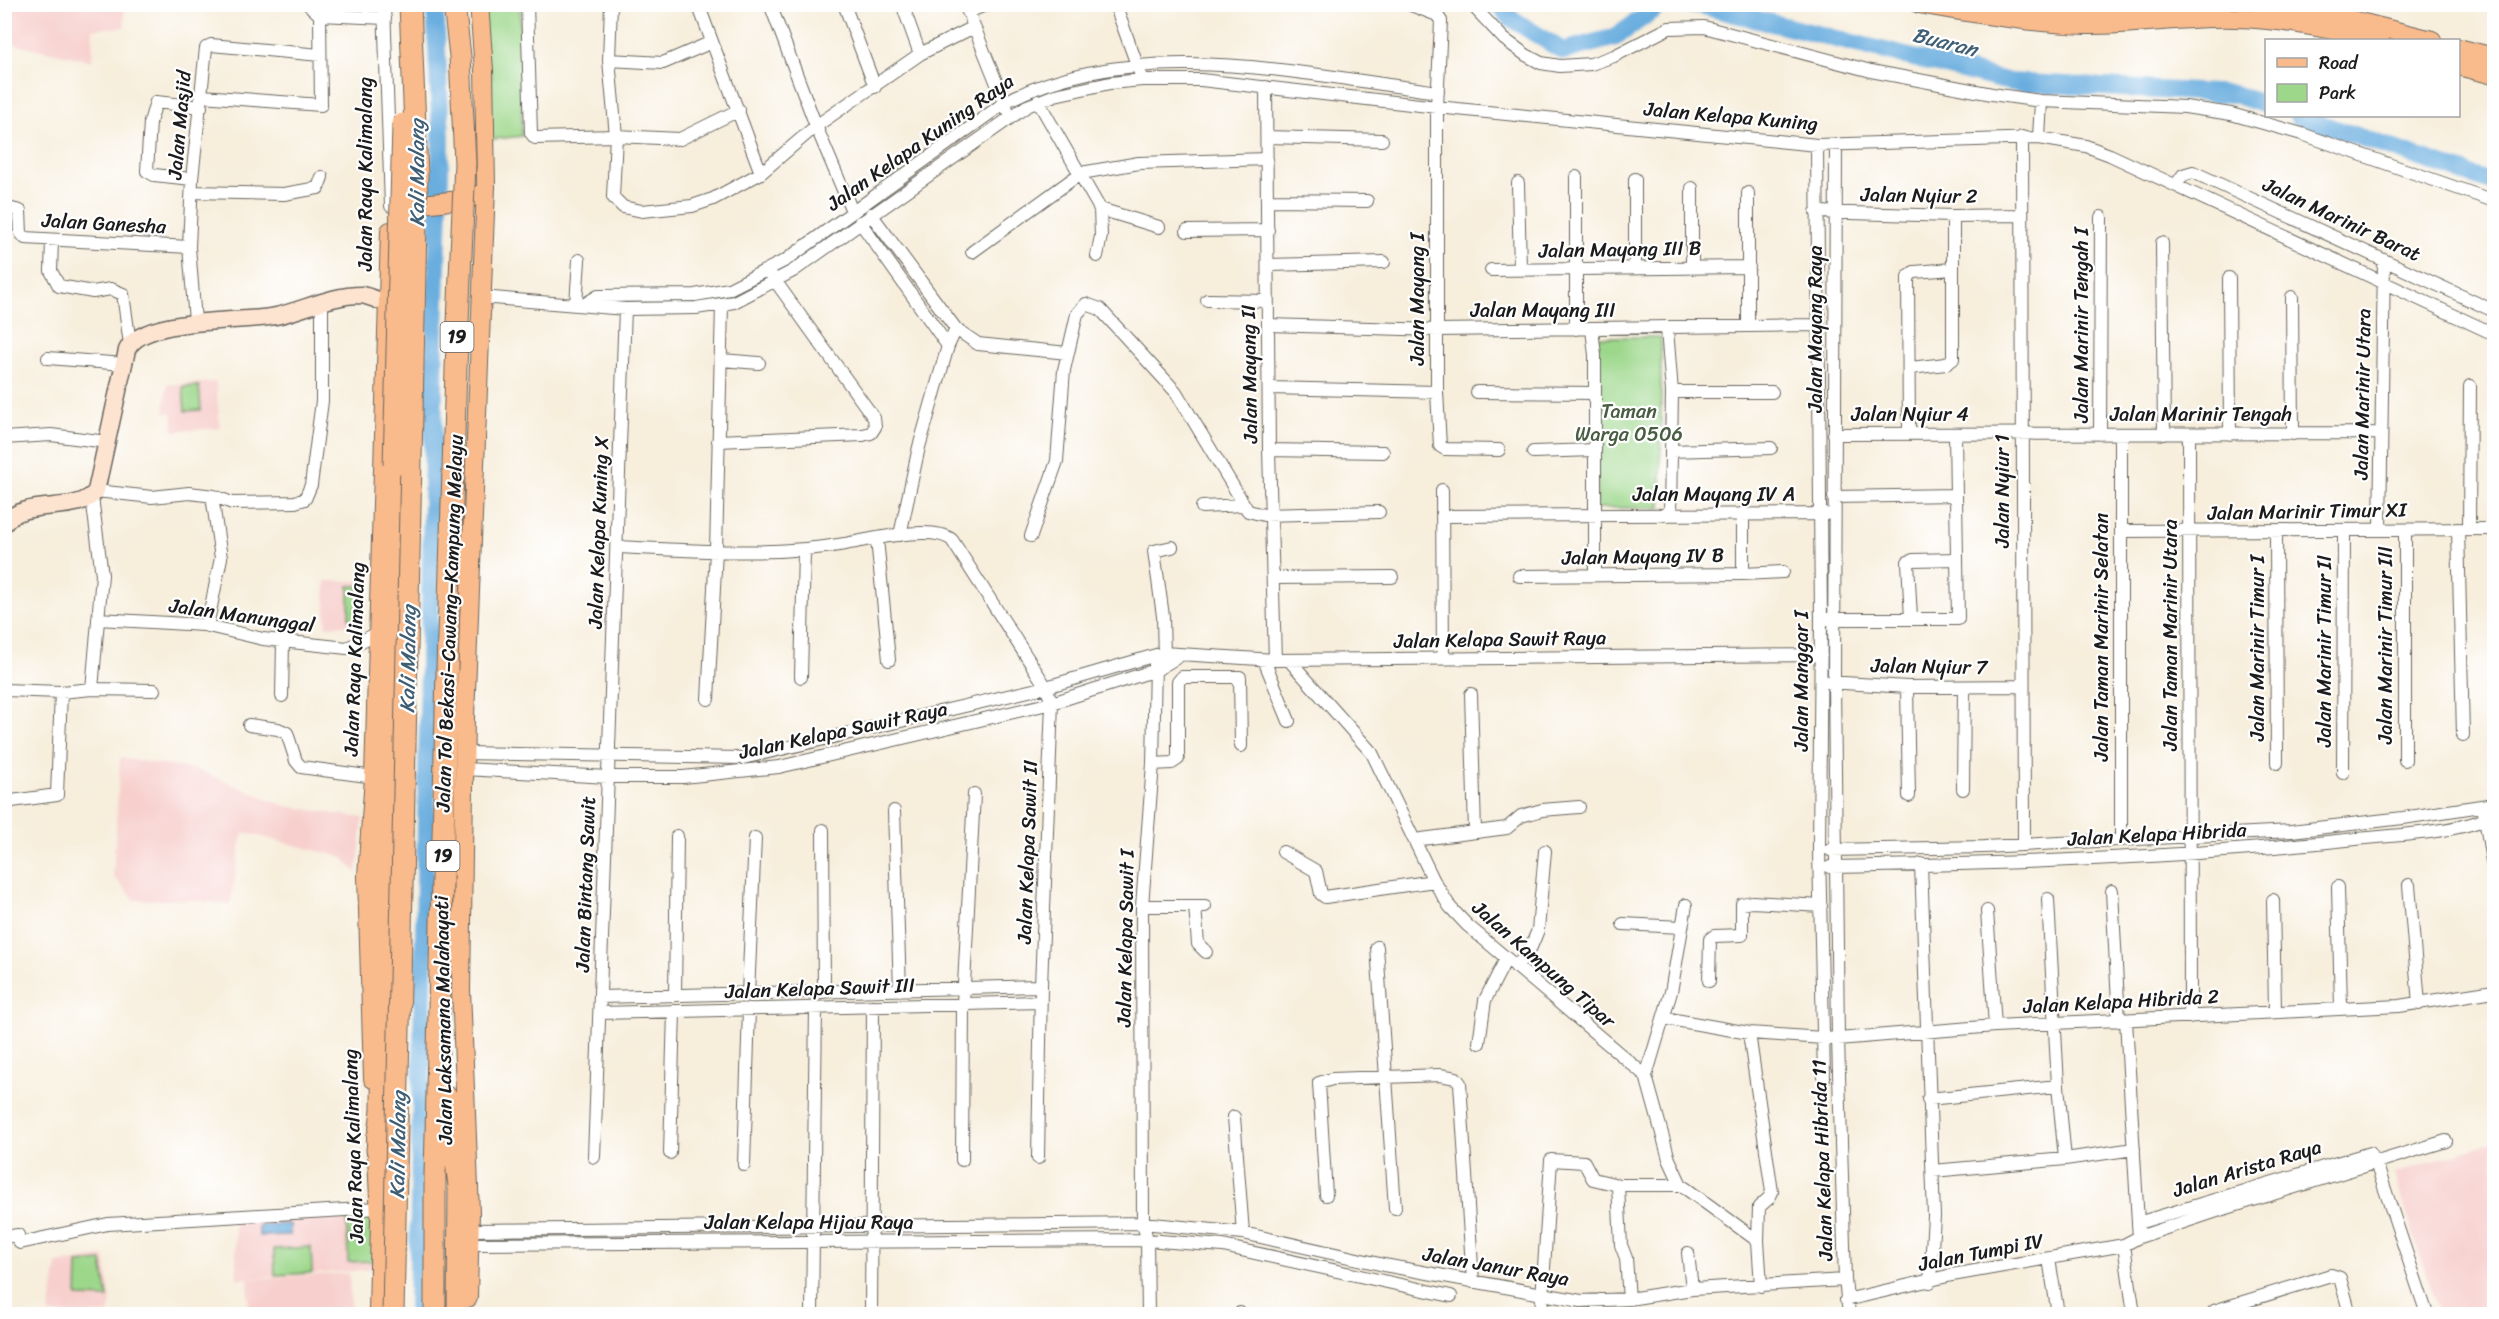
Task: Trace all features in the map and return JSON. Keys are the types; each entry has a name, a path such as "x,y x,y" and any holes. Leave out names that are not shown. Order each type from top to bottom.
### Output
{"highway":[{"path":"377,1150 382,1110 384,812 399,180 410,4"},
{"name":"Jalan Tol Bekasi–Cawang–Kampung Melayu","path":"393,1314 417,175 410,4"},
{"name":"Jalan Tol Bekasi–Cawang–Kampung Melayu","path":"435,1314 447,670 465,163 460,56 454,4"},
{"path":"440,1041 459,1186 458,1314"}],"main road":[{"name":"Jalan Laksamana Malahayati","path":"467,1314 470,1237 461,990 464,761 486,209 486,102 479,4"},
{"path":"1919,4 1997,17 2068,24 2124,24 2235,18 2291,22 2328,16 2378,39"},
{"path":"2006,4 2048,9 2184,4"},
{"path":"2268,4 2428,39"},
{"path":"2460,48 2494,57"},
{"path":"2460,66 2494,75"},
{"path":"400,206 468,199 486,187"},
{"path":"468,199 486,209"},
{"name":"Jalan Raya Kalimalang","path":"378,1314 379,1208 370,1021 367,876 374,777 387,304 400,206"}],"street":[{"path":"308,4 320,15 385,18"},
{"name":"Jalan Raya Kalimalang","path":"384,4 400,206"},
{"path":"527,4 533,136 616,136 681,140 739,110"},
{"path":"611,4 609,60 616,136 613,197 623,207 642,211 692,206 713,199 761,173 816,126 920,54 974,27"},
{"path":"698,4 761,173"},
{"path":"770,4 816,126 852,211"},
{"path":"844,4 875,87"},
{"path":"902,4 920,54"},
{"path":"988,4 967,8 1010,115"},
{"path":"1114,4 1139,65 1142,80"},
{"path":"1471,4 1504,39 1541,63 1576,66 1605,60 1670,28 1691,25 1871,71 2041,101 2184,107 2231,114 2302,134 2494,201"},
{"name":"Jalan Mayang I","path":"1410,5 1437,15 1441,21 1437,92 1437,392 1440,447 1499,450"},
{"path":"192,179 154,175 147,171 150,122 156,102 321,105 320,15"},
{"path":"609,60 663,63 712,42"},
{"name":"Jalan Masjid","path":"195,321 189,248 192,179 205,52 209,46 320,55"},
{"name":"Jalan Kelapa Kuning Raya","path":"580,304 598,296 695,295 729,289 786,260 1004,103 1031,89 1069,76 1139,65 1203,65 1252,68 1437,92"},
{"name":"Jalan Kelapa Kuning Raya","path":"481,297 625,309 722,305 734,302 793,271 1010,115 1038,101 1085,87 1142,80 1201,80 1437,107"},
{"name":"Jalan Mayang II","path":"1266,87 1269,450 1275,578 1270,660"},
{"path":"1038,101 1081,172 1100,209 1101,236 1097,256"},
{"path":"2039,138 2041,101"},
{"name":"Jalan Kelapa Kuning","path":"1437,107 1817,145 2022,137"},
{"path":"1267,137 1382,140"},
{"name":"Jalan Marinir Barat","path":"2022,137 2086,146 2176,185 2494,334"},
{"name":"Jalan Nyiur 1","path":"2022,137 2024,845"},
{"name":"Jalan Mayang Raya","path":"1833,514 1836,144"},
{"name":"Jalan Mayang Raya","path":"1817,145 1819,513"},
{"path":"972,252 1081,172 1139,163 1267,159"},
{"name":"Jalan Marinir Barat","path":"2176,185 2183,175 2193,172 2494,311"},
{"path":"193,192 298,193 318,188 322,177"},
{"path":"1576,177 1576,329"},
{"path":"1635,179 1635,268"},
{"path":"1518,183 1520,269"},
{"path":"1692,188 1692,268"},
{"path":"1748,193 1748,326"},
{"path":"1268,200 1367,201"},
{"name":"Jalan Ganesha","path":"4,207 20,211 21,233 25,238 189,248"},
{"path":"1100,209 1159,227"},
{"name":"Jalan Nyiur 2","path":"1816,212 1953,216 2022,215"},
{"path":"871,214 956,329 978,344 1068,353"},
{"path":"1910,368 1946,364 1953,359 1953,216"},
{"name":"Jalan Marinir Tengah I","path":"2100,434 2101,217"},
{"path":"860,222 948,346"},
{"path":"1187,231 1268,230"},
{"path":"52,240 51,271 59,286 93,292 111,289 123,294 130,344 94,494 102,559 92,689"},
{"path":"2162,243 2164,434"},
{"path":"579,260 580,304"},
{"name":"Jalan Marinir Utara","path":"2380,530 2384,260"},
{"path":"1269,265 1384,262"},
{"name":"Jalan Mayang III B","path":"1491,270 1749,267"},
{"path":"1909,434 1909,275 1914,272 1953,268"},
{"path":"718,441 863,435 871,433 875,427 874,418 776,280 766,270"},
{"path":"2229,278 2230,434"},
{"path":"130,344 143,335 195,321 273,316 322,301 361,295 387,304"},
{"path":"2292,297 2293,434"},
{"path":"1208,300 1267,301"},
{"path":"4,525 9,518 19,512 94,494 152,497 189,493 212,496 232,503 295,502 305,499 309,494 322,393 322,301"},
{"path":"1031,536 1059,453 1063,381 1068,353 1079,309 1086,304 1096,306 1176,392 1250,512 1272,514 1380,512"},
{"path":"708,699 716,551 722,305"},
{"name":"Jalan Kelapa Kuning X","path":"609,757 625,309"},
{"name":"Jalan Mayang III","path":"1268,325 1437,330 1667,329 1817,325"},
{"path":"900,535 919,447 948,346 956,329"},
{"path":"1592,329 1595,393 1595,575"},
{"path":"1667,329 1672,392 1670,514"},
{"path":"48,358 124,364"},
{"path":"721,360 759,363"},
{"path":"2463,735 2463,529 2470,386"},
{"path":"1269,388 1437,392"},
{"path":"1477,392 1595,393"},
{"path":"1672,392 1772,392"},
{"name":"Jalan Marinir Tengah","path":"2022,434 2381,433"},
{"name":"Jalan Nyiur 4","path":"1834,434 2022,434"},
{"path":"1821,619 1958,619 1955,434"},
{"name":"Jalan Taman Marinir Selatan","path":"2121,434 2121,840"},
{"name":"Jalan Taman Marinir Utara","path":"2189,434 2190,1017"},
{"path":"4,438 51,435 107,442"},
{"path":"1671,451 1771,448"},
{"path":"1269,450 1383,452"},
{"path":"1533,452 1594,450"},
{"path":"1442,490 1443,659"},
{"path":"1834,497 1956,495"},
{"path":"207,626 221,558 212,496"},
{"path":"1202,507 1244,505"},
{"name":"Jalan Mayang IV B","path":"1519,576 1743,574 1743,513"},
{"name":"Jalan Manggar I","path":"1819,513 1821,619 1819,850 1824,1078"},
{"name":"Jalan Mayang IV A","path":"1442,516 1833,514"},
{"name":"Jalan Manggar I","path":"1833,514 1837,867"},
{"name":"Jalan Marinir Timur XI","path":"2121,531 2276,532 2494,529"},
{"name":"Jalan Marinir Timur II","path":"2343,773 2344,530"},
{"name":"Jalan Marinir Timur III","path":"2405,530 2405,760"},
{"name":"Jalan Marinir Timur I","path":"2276,532 2277,763"},
{"path":"616,547 716,551 804,551 900,535 936,534 952,540 1046,687 1052,704"},
{"path":"877,539 889,660"},
{"name":"Jalan Kelapa Sawit I","path":"1148,1314 1147,1240 1143,1223 1142,906 1163,616 1154,551 1172,547"},
{"path":"801,677 804,551"},
{"path":"1911,619 1908,562 1957,560"},
{"path":"1743,574 1783,572"},
{"path":"1275,578 1392,577"},
{"name":"Jalan Manunggal","path":"98,619 207,626 283,642 347,648 378,633"},
{"path":"282,696 283,642"},
{"name":"Jalan Kelapa Sawit Raya","path":"464,761 503,754 743,758 1180,656 1289,660 1821,655"},
{"path":"1239,658 1241,746"},
{"name":"Jalan Kelapa Sawit Raya","path":"464,761 503,771 608,777 683,777 743,773 779,767 1052,704 1159,660"},
{"path":"1270,660 1289,721"},
{"name":"Jalan Kampung Tipar","path":"1289,660 1367,746 1434,881 1458,917 1646,1076"},
{"path":"1153,764 1172,763 1178,759 1178,679 1182,677 1240,677"},
{"path":"1821,681 1834,682"},
{"name":"Jalan Nyiur 7","path":"1834,682 1906,687 2023,686"},
{"path":"1906,687 1909,796"},
{"path":"1963,789 1964,687"},
{"path":"4,690 61,692 92,689 154,690"},
{"path":"4,802 54,798 57,793 61,692"},
{"path":"1471,694 1475,832"},
{"name":"Jalan Kelapa Sawit II","path":"1038,1158 1041,986 1052,704"},
{"path":"249,725 278,729 287,733 296,761 301,767 374,777"},
{"path":"503,754 503,771"},
{"name":"Jalan Bintang Sawit","path":"594,1157 609,757"},
{"path":"962,1160 963,1004 974,794"},
{"path":"2489,804 2494,873"},
{"name":"Jalan Kelapa Hibrida","path":"1819,850 2024,845 2302,830 2403,818 2489,804"},
{"path":"1414,840 1507,828 1521,816 1542,810 1579,807"},
{"path":"894,811 900,990"},
{"name":"Jalan Kelapa Hibrida","path":"1820,868 2291,846 2425,831 2490,818"},
{"path":"823,830 825,992"},
{"path":"675,995 677,836"},
{"path":"748,994 756,838"},
{"path":"1516,967 1531,946 1538,930 1545,851"},
{"path":"1283,852 1316,871 1321,894 1325,897 1434,881"},
{"path":"1921,864 1925,1032 1934,1216 1930,1282"},
{"name":"Jalan Kelapa Hibrida 11","path":"1837,867 1838,1039 1845,1280 1849,1314"},
{"path":"2409,885 2419,1004"},
{"path":"2338,886 2341,1008"},
{"path":"2112,891 2134,1149 2139,1237"},
{"path":"2048,899 2058,1086 2066,1160"},
{"path":"2273,900 2275,1011"},
{"path":"1709,981 1710,939 1714,936 1742,935 1742,904 1752,902 1821,906"},
{"path":"1142,906 1200,906 1198,944 1206,952"},
{"path":"1686,906 1664,1018 1646,1076 1670,1159 1681,1185 1758,1241"},
{"path":"1988,911 1995,1026"},
{"path":"1623,924 1681,927"},
{"path":"1377,947 1395,1208"},
{"path":"1479,1043 1485,1000 1506,959"},
{"name":"Jalan Kelapa Sawit III","path":"600,997 1041,986"},
{"name":"Jalan Kelapa Hibrida 2","path":"1664,1018 1726,1027 1749,1033 1838,1039 1995,1026 2055,1025 2419,1004 2494,992"},
{"name":"Jalan Kelapa Sawit III","path":"600,1013 1041,1002"},
{"path":"871,1314 873,1006"},
{"path":"812,1314 816,1008"},
{"path":"744,1165 749,1009"},
{"path":"670,1153 674,1011"},
{"path":"1749,1033 1751,1064 1754,1080 1757,1081 1772,1192 1759,1207 1758,1241 1761,1286"},
{"path":"1326,1195 1319,1083 1332,1079 1385,1077 1440,1075 1456,1078 1460,1083 1473,1282"},
{"path":"1929,1099 2058,1086"},
{"path":"1234,1117 1244,1233"},
{"path":"2427,1314 2376,1163 2446,1142"},
{"path":"1933,1170 2066,1160 2134,1149"},
{"name":"Jalan Arista Raya","path":"2124,1245 2139,1237 2376,1163 2370,1153 2359,1154 2138,1223"},
{"path":"1541,1314 1551,1160 1584,1162 1593,1179 1618,1185 1681,1185"},
{"path":"1618,1185 1621,1245 1626,1258 1629,1299"},
{"path":"4,1237 18,1235 20,1243 108,1224 379,1208"},
{"name":"Jalan Kelapa Hijau Raya","path":"470,1237 550,1230 1143,1223"},
{"name":"Jalan Janur Raya","path":"1143,1223 1244,1233 1473,1282 1581,1300 1629,1299 1692,1289 1845,1280"},
{"path":"549,1243 550,1230"},
{"name":"Jalan Kelapa Hijau Raya","path":"470,1237 549,1243 1147,1240"},
{"name":"Jalan Janur Raya","path":"1147,1240 1223,1246 1451,1296"},
{"path":"2124,1245 2134,1314"},
{"name":"Jalan Tumpi IV","path":"1846,1300 1952,1275 2124,1245"},
{"path":"1688,1253 1692,1289"},
{"path":"2049,1259 2058,1314"},
{"path":"2213,1314 2214,1311 2331,1275 2340,1278 2350,1314"},
{"path":"1596,1314 1600,1300"}],"shaded area":[{"path":"5,4 124,5 125,27 93,29 92,61 5,42"},
{"path":"216,382 220,428 174,431 172,413 164,412 167,385"},
{"path":"325,581 361,581 362,624 326,626"},
{"path":"120,758 198,770 285,806 363,818 357,873 342,857 243,832 230,905 193,900 135,900 113,876"},
{"path":"2494,1141 2494,1309 2475,1314 2439,1314 2394,1174"},
{"path":"379,1211 379,1269 237,1279 234,1217"},
{"path":"105,1256 111,1301 109,1314 49,1314 57,1264"},
{"path":"349,1273 351,1314 249,1314 248,1279"}],"green space":[{"path":"479,5 520,5 522,136 487,140"},
{"name":"Taman Warga 0506","path":"1597,337 1661,337 1661,508 1597,508"},
{"path":"199,386 201,410 185,411 183,387"},
{"path":"349,586 360,586 360,619 349,619"},
{"path":"375,1215 376,1261 348,1262 347,1216"},
{"path":"311,1247 312,1273 275,1275 274,1249"},
{"path":"102,1261 108,1298 77,1297 78,1263"}],"water":[{"path":"290,1224 290,1235 259,1236 259,1225"}],"waterway":[{"name":"Kali Malang","path":"417,1314 435,333 441,139 435,4"},
{"name":"Buaran","path":"1499,4 1509,17 1563,51 1616,37 1660,5 1699,5 2010,82 2234,94 2265,105"},
{"name":"Buaran","path":"2301,117 2494,183"}]}
